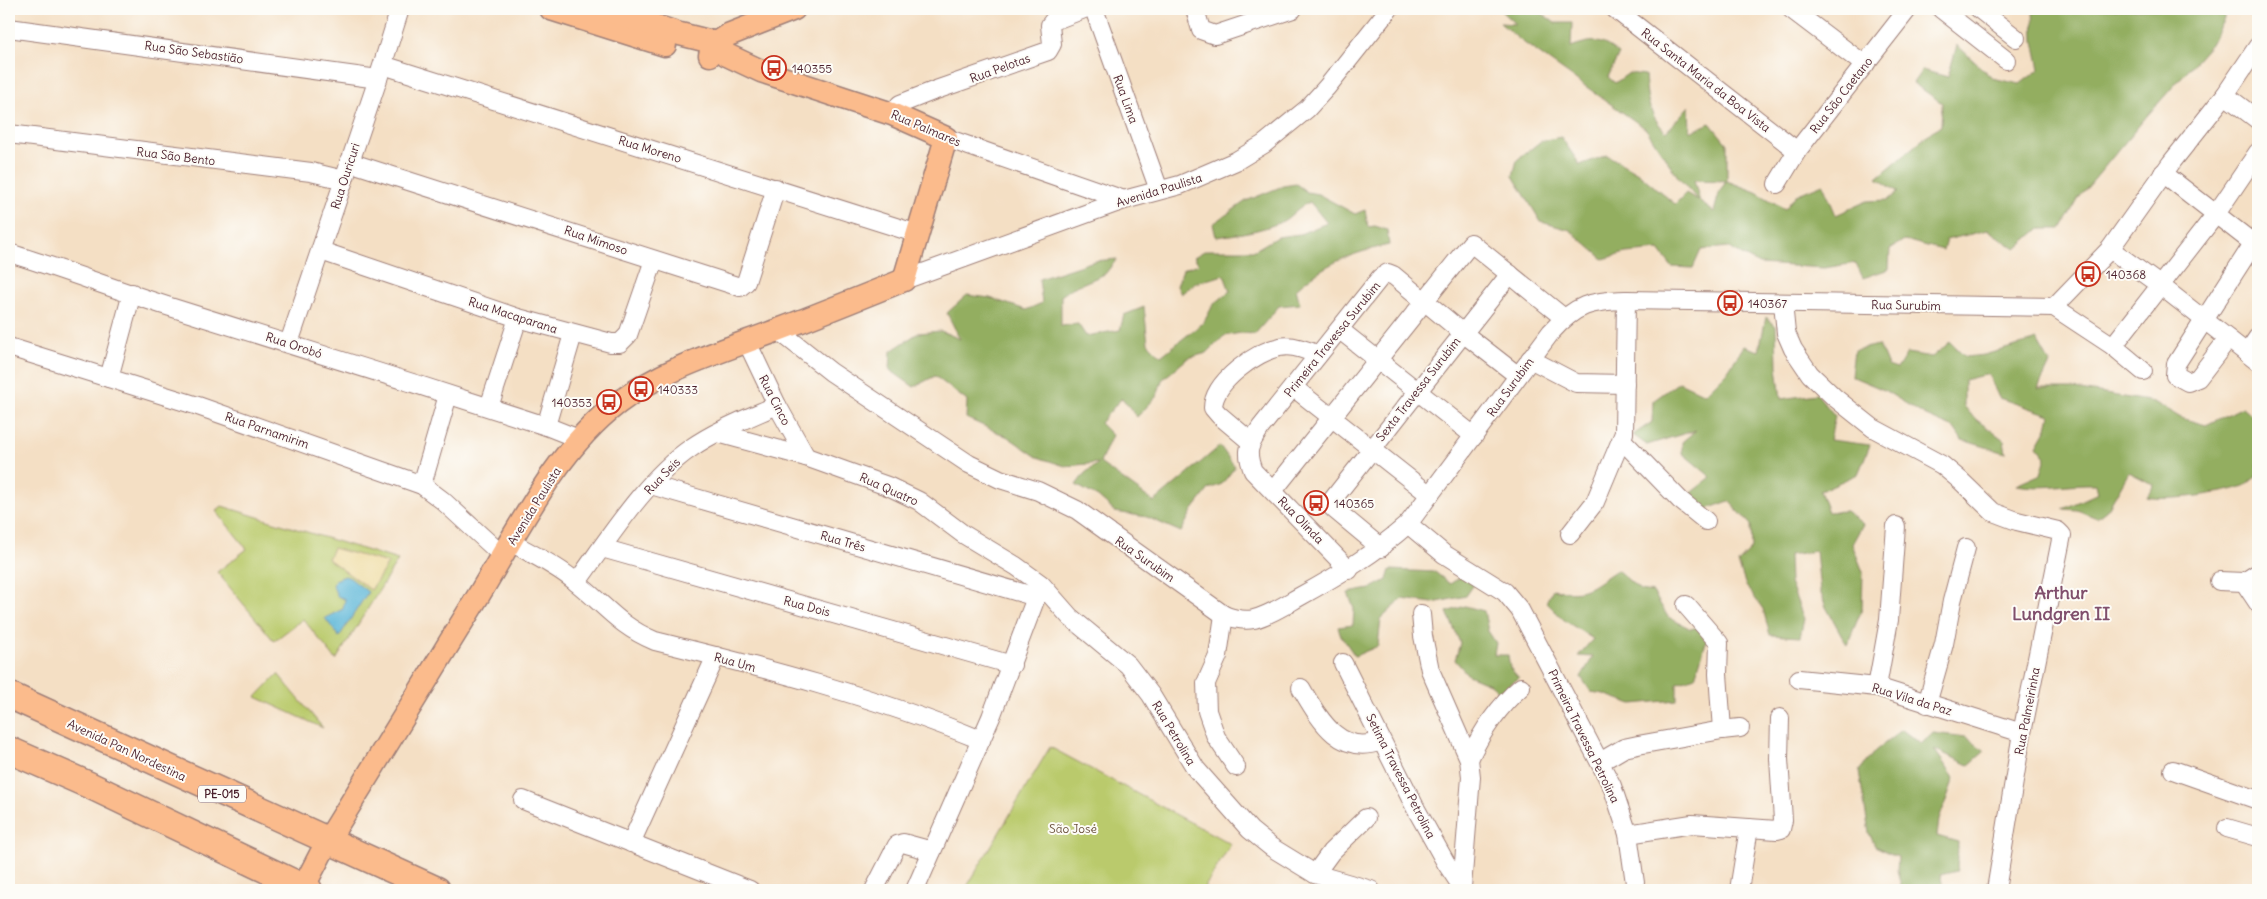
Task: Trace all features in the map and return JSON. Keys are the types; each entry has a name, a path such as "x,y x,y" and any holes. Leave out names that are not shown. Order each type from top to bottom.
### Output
{"highway":[{"name":"Avenida Pan Nordestina","path":"9,695 327,842 437,890"},
{"path":"9,750 306,889"}],"main road":[{"path":"552,9 676,49 718,51"},
{"path":"604,9 680,34 718,51"},
{"path":"718,51 735,31 794,9"},
{"name":"Rua Palmares","path":"718,51 761,71 892,114 946,138"},
{"path":"904,280 946,138"},
{"name":"Avenida Paulista","path":"306,889 327,842 559,464 585,431 618,404 653,380 707,355 747,342 904,280"}],"street":[{"name":"Rua Ouricuri","path":"289,343 400,9"},
{"name":"Rua Pelotas","path":"892,114 900,104 933,90 1048,51 1052,44 1050,25 1053,21 1084,9"},
{"name":"Rua Lima","path":"1094,9 1159,190"},
{"path":"1194,9 1201,30 1215,35 1293,9"},
{"name":"Avenida Paulista","path":"904,280 1124,200 1180,186 1208,174 1264,144 1307,109 1328,87 1389,9"},
{"name":"Rua Santa Maria da Boa Vista","path":"1615,9 1798,150"},
{"path":"1790,9 1865,65"},
{"name":"Rua São Caetano","path":"1777,184 1798,150 1908,9"},
{"path":"1941,9 2006,60"},
{"path":"1979,9 2016,38"},
{"name":"Rua São Sebastião","path":"9,28 380,72"},
{"path":"2143,370 2113,346 2054,307 2110,249 2163,173 2225,95 2258,46"},
{"name":"Rua Moreno","path":"380,72 776,188 918,234"},
{"path":"2225,95 2258,120"},
{"name":"Rua São Bento","path":"9,134 311,172 344,180"},
{"name":"Rua Palmares","path":"946,138 1124,200"},
{"path":"2113,346 2216,214 2258,152"},
{"name":"Rua Mimoso","path":"350,162 654,260 743,286 746,282 776,188"},
{"path":"2163,173 2216,214 2257,242 2204,318 2176,364 2174,371 2178,377 2188,382 2198,378 2228,339"},
{"path":"1273,491 1380,360 1471,243 1564,318"},
{"path":"2110,249 2204,318 2252,358 2258,337"},
{"name":"Rua Macaparana","path":"321,250 518,318 611,343 620,342 626,338 654,260"},
{"name":"Rua Orobó","path":"9,253 489,407 578,439"},
{"name":"Primeira Travessa Surubim","path":"1251,442 1380,278 1388,273 1517,375"},
{"name":"Sexta Travessa Surubim","path":"1381,548 1332,507 1333,499 1371,448 1510,274"},
{"path":"109,378 132,293"},
{"name":"Rua Surubim","path":"778,330 830,372 969,464 1000,479 1038,491 1077,510 1224,615 1233,619 1256,618 1272,612 1349,570 1381,548 1408,524 1517,375 1564,318 1587,303 1601,300 1626,300 2054,307"},
{"path":"1570,534 1595,502 1624,433 1626,300"},
{"name":"Rua Palmeirinha","path":"1783,303 1786,333 1793,349 1810,374 1834,397 1873,428 1942,465 1993,512 2062,534 2022,733 1996,890"},
{"path":"489,407 518,318"},
{"path":"1340,330 1474,436"},
{"path":"546,426 573,334"},
{"name":"Rua Cinco","path":"747,342 777,405 806,457"},
{"path":"1251,442 1213,408 1218,393 1240,368 1259,353 1282,346 1304,349 1318,355"},
{"name":"Rua Parnamirim","path":"9,347 198,406 422,484 507,549"},
{"path":"1530,359 1576,383 1625,384"},
{"path":"1293,387 1430,495"},
{"path":"422,484 448,395"},
{"name":"Rua Seis","path":"577,582 651,485 684,453 718,433 777,405"},
{"name":"Rua Quatro","path":"718,433 806,457 890,487 919,501 1039,591"},
{"path":"1622,440 1680,500 1706,521"},
{"name":"Rua Olinda","path":"1251,442 1248,450 1253,471 1349,570"},
{"name":"Rua Três","path":"651,485 1039,591"},
{"name":"Primeira Travessa Petrolina","path":"1408,524 1444,554 1505,592 1524,617 1612,786 1628,834 1636,890"},
{"path":"1877,687 1890,620 1896,526"},
{"name":"Rua Dois","path":"602,548 1012,665"},
{"path":"1927,704 1944,644 1952,602 1966,548"},
{"name":"Rua Um","path":"507,549 577,582 606,611 637,633 655,641 840,690 923,716 981,740"},
{"path":"2219,581 2251,577 2258,603"},
{"path":"915,890 981,740 1012,665 1039,591"},
{"name":"Rua Petrolina","path":"1039,591 1128,664 1165,715 1196,769 1250,830 1271,847 1315,874 1371,890"},
{"path":"1686,605 1718,641 1722,730"},
{"name":"Setima Travessa Petrolina","path":"1421,614 1423,636 1430,670 1469,759 1471,777 1462,888"},
{"path":"1224,615 1218,656 1206,683 1207,711 1216,737 1236,767"},
{"path":"631,843 716,656"},
{"name":"Setima Travessa Petrolina","path":"1343,663 1381,741 1442,856 1462,888"},
{"name":"Rua Vila da Paz","path":"1799,679 1877,687 2022,733"},
{"path":"1469,759 1487,724 1501,706 1521,687"},
{"path":"1301,688 1318,715 1339,738 1348,743 1364,745 1381,741"},
{"path":"1628,834 1692,824 1781,829 1783,825 1780,718"},
{"path":"1600,762 1624,748 1638,744 1740,728"},
{"path":"2173,770 2258,800"},
{"path":"523,800 750,890"},
{"path":"1315,874 1331,852 1366,818"},
{"path":"1738,890 1749,828"},
{"path":"2227,828 2258,837"},
{"path":"874,890 897,845 903,843 932,851"}],"green space":[{"path":"1499,9 1536,9 1555,23 1572,23 1571,47 1596,42 1607,45 1619,54 1608,77 1615,83 1629,73 1645,75 1652,112 1655,119 1666,132 1689,106 1690,132 1710,123 1727,144 1727,181 1756,192 1785,209 1796,195 1823,184 1836,215 1867,201 1888,200 1898,192 1877,178 1932,131 1941,126 1942,103 1913,83 1922,70 1948,77 1957,45 1992,78 2020,84 2040,69 2034,41 2033,9 2224,9 2225,17 2211,44 2146,117 2078,199 2061,229 2039,229 2016,249 1988,230 1946,240 1943,250 1904,240 1890,249 1889,269 1863,278 1856,263 1824,268 1759,264 1727,247 1701,250 1693,268 1672,267 1659,250 1626,253 1603,259 1570,230 1541,222 1513,176 1517,160 1541,141 1561,137 1580,165 1607,155 1638,173 1675,204 1686,193 1698,200 1678,177 1646,129 1520,40 1500,23 1515,24","holes":["1694,180 1726,181 1719,193 1714,212 1700,202"]},
{"path":"1296,184 1307,192 1318,194 1355,214 1365,210 1368,227 1375,226 1387,230 1389,245 1340,260 1318,272 1296,289 1300,304 1279,306 1255,334 1241,333 1224,336 1207,353 1188,358 1162,380 1157,396 1137,417 1122,398 1100,423 1112,435 1100,463 1154,502 1220,446 1235,467 1222,484 1209,489 1192,511 1181,532 1147,517 1115,512 1098,497 1076,485 1085,473 1099,463 1065,466 1037,457 1008,437 966,418 967,401 935,376 914,387 890,370 891,351 918,333 941,331 960,339 947,313 967,295 990,298 1026,310 1042,303 1039,279 1094,261 1117,259 1105,274 1072,288 1061,296 1061,326 1078,324 1086,336 1120,330 1124,315 1144,307 1148,343 1161,356 1204,322 1213,305 1230,291 1224,275 1195,283 1181,294 1177,286 1183,269 1199,264 1194,257 1206,250 1255,250 1277,237 1300,234 1327,223 1310,202 1285,220 1266,228 1216,237 1213,224 1246,201 1283,186"},
{"path":"1766,317 1776,326 1777,367 1781,399 1817,394 1835,416 1830,440 1870,445 1858,474 1820,491 1828,512 1846,511 1863,524 1852,544 1863,572 1862,609 1847,645 1826,607 1820,591 1816,551 1789,555 1790,583 1804,619 1800,637 1770,635 1763,609 1746,586 1738,563 1752,548 1751,525 1729,501 1704,510 1688,495 1711,477 1682,453 1682,442 1696,430 1647,445 1633,435 1652,422 1653,401 1679,382 1705,394 1727,372 1744,346 1759,351"},
{"path":"2037,340 2050,363 2038,389 2074,389 2154,402 2181,418 2206,425 2243,407 2258,420 2258,475 2246,485 2227,491 2182,498 2156,498 2147,497 2154,485 2129,472 2108,509 2097,518 2077,510 2063,509 2098,493 2096,484 2036,487 2016,485 2041,474 2046,457 2037,446 2047,428 2050,415 1999,398 1988,374 1964,380 1964,406 1974,418 2004,440 2006,453 1962,440 1954,428 1926,416 1884,390 1851,376 1854,350 1879,345 1888,366 1897,369 1907,353 1932,357 1950,342 1965,357 1984,355"},
{"path":"222,506 398,560 336,660 303,619 274,641 217,572 247,549 216,511"},
{"path":"1390,570 1435,572 1450,584 1464,575 1475,583 1466,596 1433,603 1402,599 1381,619 1378,646 1355,656 1340,634 1338,627 1353,625 1354,609 1348,593 1370,589 1387,580"},
{"path":"1617,570 1640,590 1653,592 1668,617 1691,629 1703,625 1707,639 1695,677 1677,683 1677,700 1632,704 1604,694 1591,692 1581,677 1593,657 1578,656 1593,639 1564,620 1546,602 1553,589 1573,592 1588,589"},
{"path":"1465,606 1484,611 1488,631 1496,643 1494,655 1508,655 1510,668 1519,678 1499,692 1492,685 1468,675 1455,660 1460,643 1447,612"},
{"path":"278,674 323,728 256,697"},
{"path":"1902,730 1921,744 1933,733 1966,737 1985,751 1969,765 1934,749 1954,778 1939,820 1937,836 1958,842 1957,871 1940,875 1944,890 1880,890 1902,889 1897,870 1898,857 1875,846 1869,833 1859,771 1875,751"},
{"name":"São José","path":"1050,747 1231,844 1203,890 965,890"}],"sand":[{"path":"333,548 388,563 371,590 328,559"}],"water":[{"path":"345,576 368,592 339,637 325,618 343,609 345,599 337,596 333,586 335,580"}],"place":[{"name":"140355","path":"774,68"},
{"name":"140368","path":"2088,274"},
{"name":"140367","path":"1730,303"},
{"name":"140333","path":"641,389"},
{"name":"140353","path":"609,402"},
{"name":"140365","path":"1316,503"}],"district":[{"name":"Arthur Lundgren II","path":"2061,602"}]}
